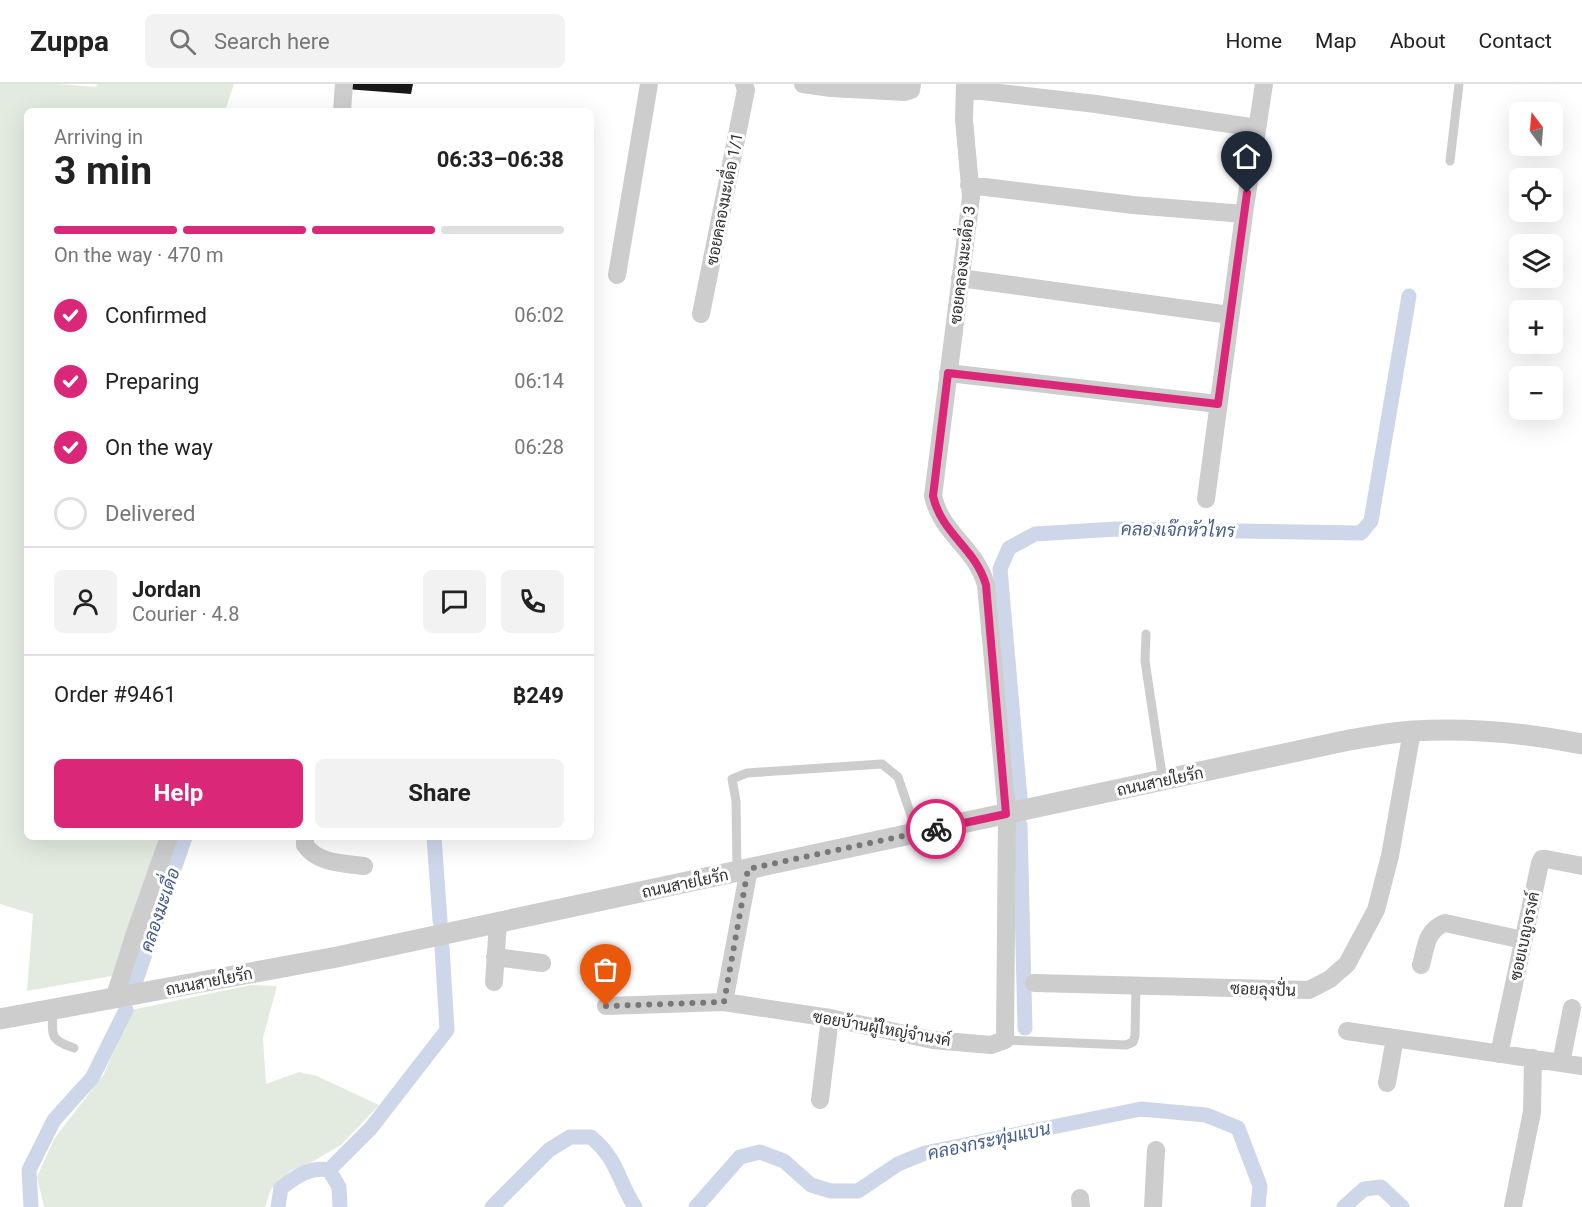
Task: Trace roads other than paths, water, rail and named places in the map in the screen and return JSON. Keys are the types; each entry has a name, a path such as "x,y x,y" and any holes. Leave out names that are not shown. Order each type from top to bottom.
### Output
{"street":[{"path":"342,108 344,84"},
{"path":"617,275 649,84"},
{"name":"ซอยคลองมะเดื่อ 1/1","path":"701,314 746,90 744,84"},
{"path":"803,84 905,92 911,90 912,84"},
{"path":"1206,499 1244,214 1264,84"},
{"path":"965,86 1257,128"},
{"name":"ซอยคลองมะเดื่อ 3","path":"965,86 964,120 971,197 933,496 937,511 946,525 977,561 986,585 1006,814"},
{"path":"969,185 1132,205 1244,214"},
{"path":"960,278 1230,315"},
{"path":"948,373 1218,404"},
{"name":"ถนนสายใยรัก","path":"0,1019 337,957 1349,740 1412,731 1508,733 1582,744"},
{"name":"ซอยลุงปั่น","path":"1034,983 1309,990 1330,979 1347,964 1376,910 1390,856 1412,731"},
{"path":"1005,1040 1006,814"},
{"path":"114,999 168,840"},
{"path":"305,840 309,852 327,861 364,866"},
{"name":"ซอยเบญจรงค์","path":"1499,1054 1542,859 1582,866"},
{"path":"724,1002 743,871"},
{"path":"494,982 498,922"},
{"path":"1421,965 1429,935 1436,926 1446,923 1523,940"},
{"path":"495,957 542,963"},
{"name":"ซอยบ้านผู้ใหญ่จำนงค์","path":"606,1006 724,1002 830,1018 933,1040 991,1045 1005,1040"},
{"path":"1561,1063 1572,1008"},
{"path":"820,1100 830,1018"},
{"path":"1347,1031 1582,1066"},
{"path":"1387,1083 1395,1038"},
{"path":"1513,1206 1533,1112 1533,1058"},
{"path":"1153,1207 1156,1150"}],"lane":[{"path":"1450,160 1459,84"},
{"path":"1146,634 1145,661 1163,781"},
{"path":"743,871 732,779 747,773 882,764 898,777 917,833"},
{"path":"1005,1040 1126,1045 1133,1042 1136,985"},
{"path":"53,1010 53,1038 58,1043 74,1048"}],"waterway":[{"name":"คลองเจ๊กหัวไทร","path":"1020,798 1000,569 1009,548 1035,534 1116,529 1361,533 1371,521 1409,296"},
{"name":"คลองเจ๊กหัวไทร","path":"1020,825 1025,1028"},
{"name":"คลองมะเดื่อ","path":"135,983 184,840"},
{"path":"434,840 440,921"},
{"path":"329,1170 371,1128 447,1030 442,947"},
{"name":"คลองมะเดื่อ","path":"31,1207 29,1170 54,1120 92,1078 126,1010"},
{"name":"คลองกระทุ่มแบน","path":"696,1207 740,1157 760,1152 784,1161 811,1185 831,1191 858,1191 898,1164 925,1153 1141,1109 1206,1115 1238,1128 1260,1186 1258,1207"},
{"name":"คลองกระทุ่มแบน","path":"492,1207 549,1150 570,1137 591,1137 600,1146 612,1162 635,1207"},
{"name":"คลองกระทุ่มแบน","path":"278,1207 281,1188 304,1173 322,1169 329,1170 339,1187 340,1207"},
{"name":"คลองกระทุ่มแบน","path":"1344,1207 1364,1189 1381,1187 1402,1207"}]}
